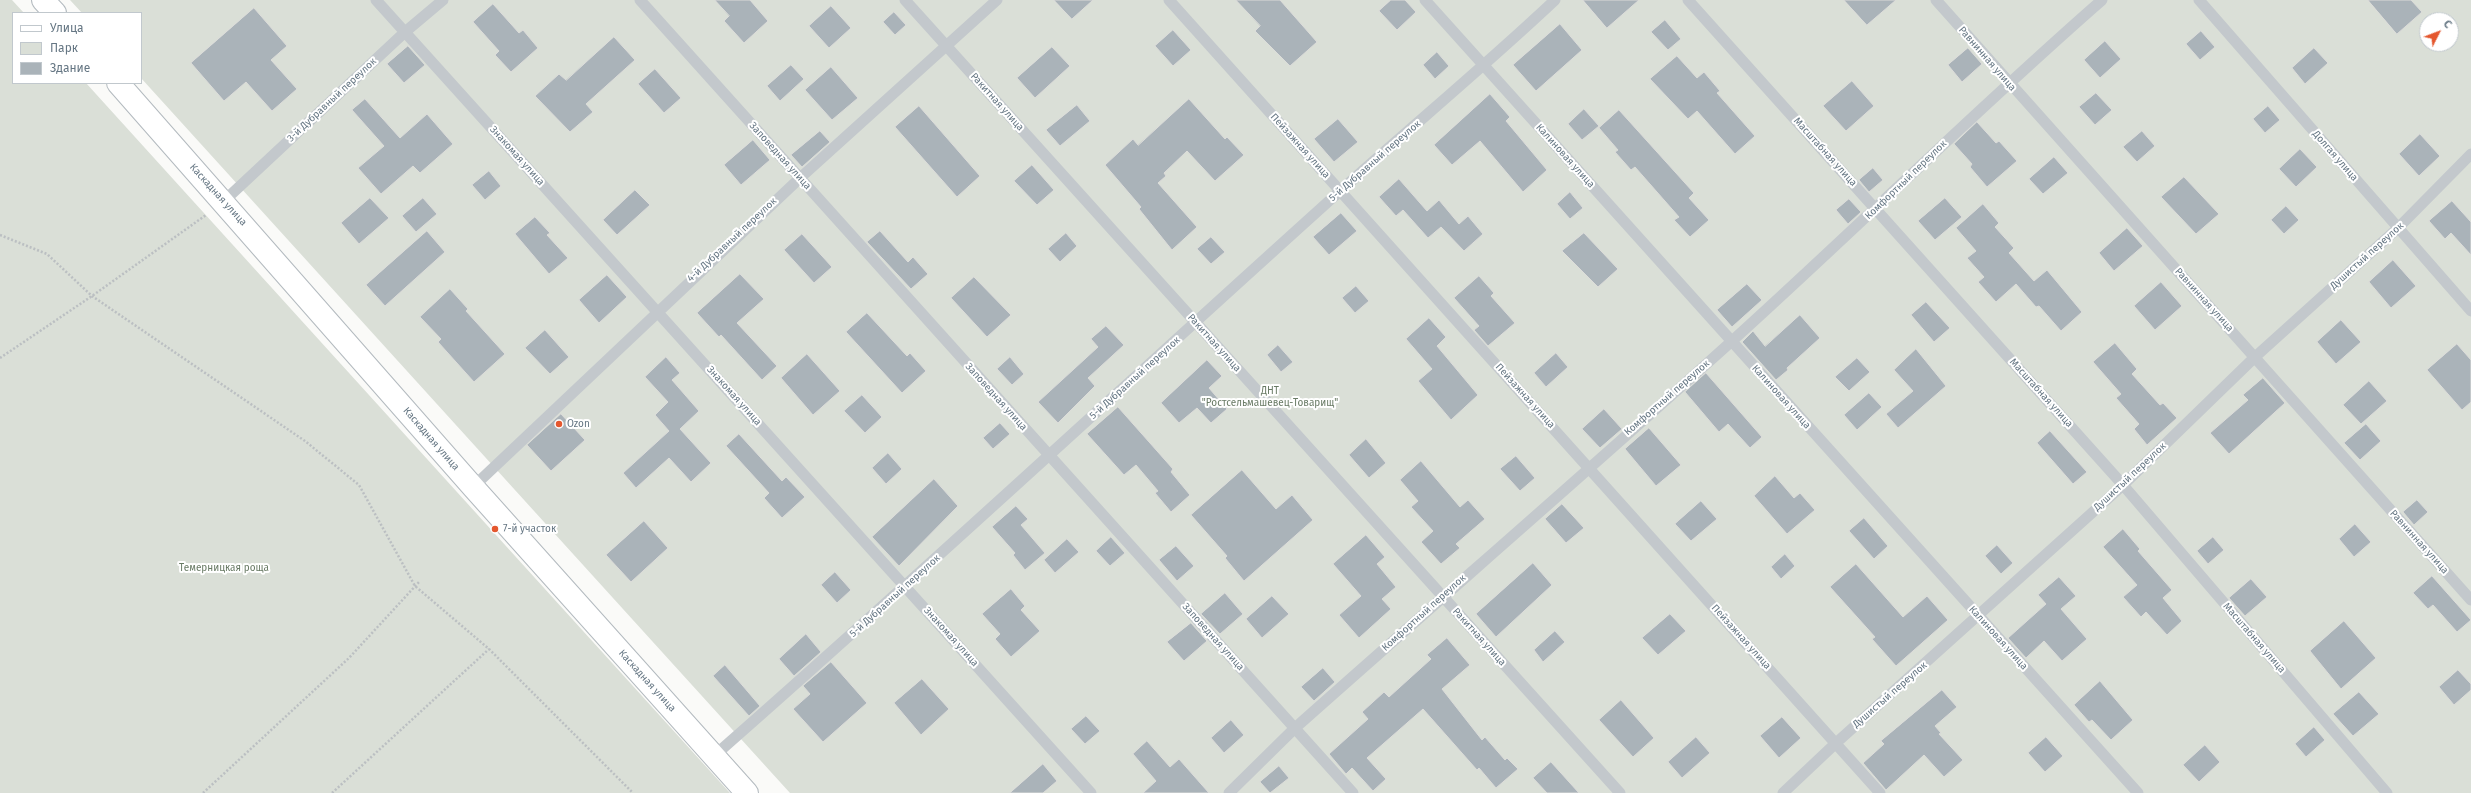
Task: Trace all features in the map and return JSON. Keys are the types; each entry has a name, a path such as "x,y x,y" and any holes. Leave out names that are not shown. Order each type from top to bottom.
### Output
{"street":[{"path":"43,0 54,12"},
{"name":"Каскадная улица","path":"119,84 224,201 473,487 747,793"}],"lane":[{"name":"Знакомая улица","path":"376,0 1091,793"},
{"name":"3-й Дубравный переулок","path":"224,201 405,32 442,0"},
{"name":"Заповедная улица","path":"640,0 1353,793"},
{"name":"Ракитная улица","path":"905,0 1620,793"},
{"name":"4-й Дубравный переулок","path":"473,487 657,310 997,0"},
{"name":"Пейзажная улица","path":"1168,0 1880,793"},
{"name":"Калиновая улица","path":"1424,0 2138,793"},
{"name":"5-й Дубравный переулок","path":"714,756 906,587 1340,191 1484,66 1555,0"},
{"name":"Масштабная улица","path":"1688,0 2123,485 2387,793"},
{"name":"Равнинная улица","path":"1936,0 2471,600"},
{"name":"Комфортный переулок","path":"1229,793 1295,728 1732,342 1876,210 2008,82 2102,0"},
{"name":"Долгая улица","path":"2199,0 2471,311"},
{"name":"Душистый переулок","path":"1783,793 1836,743 2123,485 2255,357 2398,228 2471,154"}],"path":[{"path":"0,358 92,296 224,201"},
{"path":"0,235 47,254 92,296 305,441 359,485 415,586 489,649 633,793"},
{"path":"203,793 349,658 419,582"},
{"path":"332,793 489,649"}],"green space":[{"name":"Темерницкая роща","path":"0,0 12,0 23,12 12,12 12,84 87,84 730,793 0,793"},
{"name":"ДНТ \"Ростсельмашевец-Товарищ\"","path":"70,0 2471,0 2471,793 790,793 142,79 142,12 81,12"}],"building":[{"path":"715,0 750,0 768,21 744,43 724,21 729,16"},
{"path":"1054,0 1093,0 1072,19"},
{"path":"1236,0 1280,0 1317,42 1290,66 1255,31 1260,26"},
{"path":"1391,0 1405,0 1416,12 1397,30 1379,11"},
{"path":"1583,0 1639,0 1607,28"},
{"path":"1844,0 1896,0 1867,25"},
{"path":"2368,0 2411,0 2422,12 2419,12 2419,15 2397,34"},
{"path":"493,4 519,33 523,30 538,48 511,72 495,55 499,51 473,22"},
{"path":"831,6 851,28 829,48 809,26"},
{"path":"254,8 287,46 271,60 297,89 272,111 246,82 224,101 191,63"},
{"path":"894,12 906,25 895,35 883,22"},
{"path":"1665,20 1681,39 1668,50 1651,32"},
{"path":"1560,24 1582,50 1536,91 1513,65"},
{"path":"1173,30 1191,50 1173,66 1155,46"},
{"path":"2201,31 2215,47 2200,60 2186,44"},
{"path":"614,37 635,60 586,104 593,112 570,132 535,96 559,74 566,80"},
{"path":"2105,41 2121,59 2100,78 2084,60"},
{"path":"408,46 425,65 404,83 387,64"},
{"path":"1052,47 1070,66 1035,98 1017,78"},
{"path":"1968,48 1982,64 1962,82 1948,65"},
{"path":"2314,48 2328,63 2305,84 2292,68"},
{"path":"1437,52 1449,66 1435,79 1423,65"},
{"path":"1677,56 1697,78 1704,72 1720,91 1717,93 1755,136 1735,154 1697,111 1688,119 1650,79"},
{"path":"791,65 804,79 780,101 767,86"},
{"path":"831,67 858,98 832,120 805,90"},
{"path":"655,69 681,98 664,113 638,84"},
{"path":"1852,81 1874,106 1846,131 1823,106"},
{"path":"2096,93 2112,110 2095,125 2079,107"},
{"path":"1490,94 1510,117 1506,121 1547,170 1523,192 1480,141 1452,165 1434,145"},
{"path":"365,99 400,138 427,114 453,144 420,173 413,166 381,194 358,168 384,146 352,110"},
{"path":"1189,99 1225,139 1227,137 1244,155 1215,181 1187,151 1164,173 1166,176 1158,183 1197,227 1172,250 1139,209 1141,207 1105,165 1133,139 1138,145"},
{"path":"1077,105 1090,121 1060,146 1046,130"},
{"path":"919,106 980,176 957,197 895,127"},
{"path":"2268,106 2280,120 2265,133 2253,119"},
{"path":"1584,109 1599,126 1582,140 1568,124"},
{"path":"1619,110 1694,193 1689,198 1709,220 1690,237 1674,220 1679,217 1635,167 1631,170 1615,152 1618,150 1599,128"},
{"path":"1338,119 1358,142 1334,162 1314,139"},
{"path":"1977,122 1996,143 1999,141 2017,161 1987,187 1970,167 1972,164 1954,144"},
{"path":"820,131 830,142 802,167 791,155"},
{"path":"2142,131 2155,146 2137,162 2123,147"},
{"path":"2420,134 2440,156 2419,176 2399,154"},
{"path":"753,140 770,160 741,185 724,165"},
{"path":"2300,149 2317,167 2296,187 2279,169"},
{"path":"2054,157 2068,173 2043,194 2029,179"},
{"path":"1032,165 1054,190 1037,205 1014,181"},
{"path":"1873,168 1883,180 1869,192 1859,180"},
{"path":"489,171 501,186 485,200 472,185"},
{"path":"2184,177 2219,214 2196,234 2161,197"},
{"path":"1399,179 1427,211 1439,200 1459,224 1468,216 1483,234 1464,251 1441,227 1428,238 1403,210 1396,216 1379,197"},
{"path":"635,190 650,205 617,235 603,220"},
{"path":"1570,192 1583,208 1570,219 1557,204"},
{"path":"370,198 389,218 359,244 341,223"},
{"path":"423,198 437,214 416,232 402,216"},
{"path":"1945,198 1962,217 1935,240 1918,221"},
{"path":"1849,199 1861,212 1848,224 1836,210"},
{"path":"2452,201 2471,222 2471,255 2451,233 2445,239 2429,221"},
{"path":"1983,204 1999,223 1995,227 2014,248 2009,253 2034,281 2047,270 2082,312 2061,331 2039,306 2036,307 2016,284 1996,302 1978,282 1984,277 1967,258 1976,251 1956,228"},
{"path":"2286,206 2299,220 2284,234 2271,220"},
{"path":"1341,213 1357,231 1329,255 1313,237"},
{"path":"535,217 550,233 547,235 568,258 549,274 515,234"},
{"path":"2127,228 2143,246 2114,271 2099,253"},
{"path":"427,231 445,252 385,306 366,285"},
{"path":"880,231 908,262 913,257 928,274 911,289 867,242"},
{"path":"1066,233 1077,246 1060,262 1048,249"},
{"path":"1584,233 1618,269 1598,287 1562,251"},
{"path":"802,234 832,267 814,283 784,250"},
{"path":"1211,237 1225,252 1211,264 1197,249"},
{"path":"2393,260 2416,286 2391,308 2369,282"},
{"path":"740,274 764,299 737,323 777,366 762,380 721,335 719,337 697,313"},
{"path":"607,275 627,297 599,323 579,300"},
{"path":"1479,276 1494,293 1491,296 1515,323 1488,346 1474,330 1479,326 1454,298"},
{"path":"974,277 1011,315 987,337 951,298"},
{"path":"2161,282 2182,306 2155,330 2134,306"},
{"path":"1747,284 1762,300 1732,327 1717,310"},
{"path":"1356,286 1369,301 1355,313 1342,298"},
{"path":"450,289 468,309 466,311 505,354 474,382 438,342 441,339 420,317"},
{"path":"1926,302 1950,328 1934,342 1911,315"},
{"path":"867,313 907,356 910,353 926,371 902,393 846,332"},
{"path":"1800,315 1820,338 1776,380 1742,342 1753,331 1765,346"},
{"path":"1429,318 1446,337 1437,346 1478,395 1451,420 1418,381 1432,369 1406,339"},
{"path":"2341,320 2361,342 2336,364 2317,342"},
{"path":"1106,326 1124,345 1088,378 1095,386 1058,423 1038,402 1098,347 1091,339"},
{"path":"545,330 569,357 550,374 525,348"},
{"path":"2115,343 2137,369 2132,374 2160,405 2163,403 2177,418 2147,445 2134,429 2139,424 2116,398 2121,394 2093,362"},
{"path":"2457,344 2471,360 2471,402 2462,410 2427,370"},
{"path":"1278,345 1293,362 1281,372 1267,355"},
{"path":"1916,349 1946,386 1898,428 1886,414 1913,391 1894,370"},
{"path":"1556,353 1568,367 1546,387 1534,373"},
{"path":"807,354 840,391 813,415 781,378"},
{"path":"666,357 680,373 672,380 699,411 680,429 711,463 691,482 669,458 636,488 623,473 669,431 655,415 668,402 645,377"},
{"path":"1010,357 1024,374 1012,385 997,369"},
{"path":"1857,358 1870,372 1849,391 1835,377"},
{"path":"1207,360 1222,376 1209,388 1227,409 1211,423 1197,408 1179,423 1161,403"},
{"path":"1706,373 1762,437 1750,448 1728,424 1719,432 1685,392"},
{"path":"2263,378 2285,403 2229,454 2210,433 2248,400 2243,395"},
{"path":"2369,381 2387,401 2361,424 2343,405"},
{"path":"1869,393 1882,407 1857,430 1844,415"},
{"path":"862,395 882,417 865,433 844,411"},
{"path":"1118,407 1173,469 1171,472 1190,495 1171,512 1155,493 1158,491 1136,465 1124,475 1087,434"},
{"path":"1604,409 1622,429 1600,448 1582,429"},
{"path":"561,414 585,440 551,471 527,445"},
{"path":"1000,423 1010,434 993,449 983,438"},
{"path":"2366,424 2381,441 2360,460 2344,443"},
{"path":"1649,428 1681,465 1656,486 1625,449"},
{"path":"2050,431 2087,472 2073,484 2037,443"},
{"path":"739,434 782,481 786,477 805,497 782,518 764,498 769,493 726,446"},
{"path":"1366,439 1386,463 1369,478 1349,455"},
{"path":"888,453 902,469 886,484 872,468"},
{"path":"1516,456 1535,478 1520,491 1500,469"},
{"path":"1421,461 1460,507 1468,500 1485,519 1456,544 1460,548 1441,564 1421,542 1433,531 1411,507 1418,501 1400,480"},
{"path":"1242,470 1276,509 1292,495 1313,520 1244,581 1225,558 1227,556 1191,515"},
{"path":"1775,476 1794,498 1800,493 1815,510 1787,534 1754,496"},
{"path":"934,479 958,506 899,566 872,537"},
{"path":"2417,500 2428,512 2414,525 2403,512"},
{"path":"1701,501 1717,519 1691,541 1675,524"},
{"path":"1562,504 1584,528 1566,543 1545,519"},
{"path":"1016,506 1028,519 1021,525 1045,553 1025,570 1013,555 1015,553 992,527"},
{"path":"1864,518 1888,546 1874,559 1849,531"},
{"path":"644,521 668,548 631,582 606,555"},
{"path":"2355,524 2371,542 2354,557 2339,539"},
{"path":"2123,529 2140,549 2138,551 2172,590 2163,598 2182,621 2167,635 2146,612 2141,617 2123,597 2137,585 2103,547"},
{"path":"1366,535 1385,557 1377,564 1396,587 1382,599 1391,609 1359,638 1339,615 1361,596 1333,564"},
{"path":"1111,537 1125,553 1110,566 1096,551"},
{"path":"2213,537 2224,550 2208,564 2197,551"},
{"path":"1067,539 1079,552 1055,573 1044,560"},
{"path":"1997,545 2013,563 2001,574 1985,556"},
{"path":"1176,546 1194,566 1177,581 1159,560"},
{"path":"1785,554 1795,566 1781,579 1771,567"},
{"path":"1533,563 1552,585 1496,637 1476,614"},
{"path":"1856,564 1903,617 1927,596 1948,620 1896,666 1872,639 1875,637 1830,587"},
{"path":"835,572 851,590 837,603 821,585"},
{"path":"2432,576 2471,620 2457,632 2433,605 2428,609 2413,593"},
{"path":"2059,577 2076,596 2061,609 2087,639 2062,661 2044,641 2026,658 2008,638 2046,604 2038,595"},
{"path":"2251,579 2267,597 2245,616 2229,598"},
{"path":"1011,589 1025,606 1021,610 1040,631 1011,657 995,639 1000,634 982,614"},
{"path":"1225,593 1243,614 1220,634 1201,614"},
{"path":"1272,596 1289,614 1262,638 1246,619"},
{"path":"1670,614 1686,631 1658,655 1642,638"},
{"path":"2344,621 2376,658 2341,689 2310,651"},
{"path":"1191,623 1207,641 1184,661 1167,642"},
{"path":"1555,631 1565,642 1543,662 1534,650"},
{"path":"806,634 821,652 794,676 779,659"},
{"path":"1447,638 1470,665 1442,689 1482,740 1485,737 1505,760 1507,758 1518,769 1496,788 1479,768 1477,770 1423,709 1367,758 1386,779 1373,791 1352,768 1346,774 1329,754 1368,719 1362,712 1384,692 1389,697 1431,659 1427,655"},
{"path":"831,662 867,703 823,742 793,709 810,694 803,686"},
{"path":"725,665 760,706 749,716 713,676"},
{"path":"1323,668 1335,682 1314,701 1301,687"},
{"path":"2458,670 2471,684 2471,690 2454,705 2439,687"},
{"path":"922,679 949,709 921,735 894,703"},
{"path":"2100,681 2133,720 2111,740 2092,720 2089,722 2074,705"},
{"path":"1942,690 1957,707 1935,726 1941,733 1939,734 1963,760 1944,777 1924,755 1886,790 1863,763 1884,744 1881,741"},
{"path":"2359,692 2379,714 2353,736 2333,714"},
{"path":"1621,700 1654,738 1633,757 1599,720"},
{"path":"1086,716 1100,731 1085,744 1071,729"},
{"path":"1782,717 1801,738 1779,758 1760,736"},
{"path":"1231,720 1244,735 1224,753 1211,738"},
{"path":"2314,727 2325,740 2306,757 2295,744"},
{"path":"1696,737 1710,753 1682,778 1668,762"},
{"path":"2046,737 2063,756 2045,772 2028,753"},
{"path":"1147,741 1170,767 1179,759 1209,793 1143,793 1156,781 1133,754"},
{"path":"2205,745 2220,762 2199,782 2183,765"},
{"path":"1551,762 1579,793 1547,793 1533,778"},
{"path":"1043,764 1057,781 1043,793 1010,793"},
{"path":"1279,766 1289,778 1270,793 1260,782"}],"place":[{"name":"Ozon","path":"559,424"},
{"name":"7-й участок","path":"495,529"}]}
